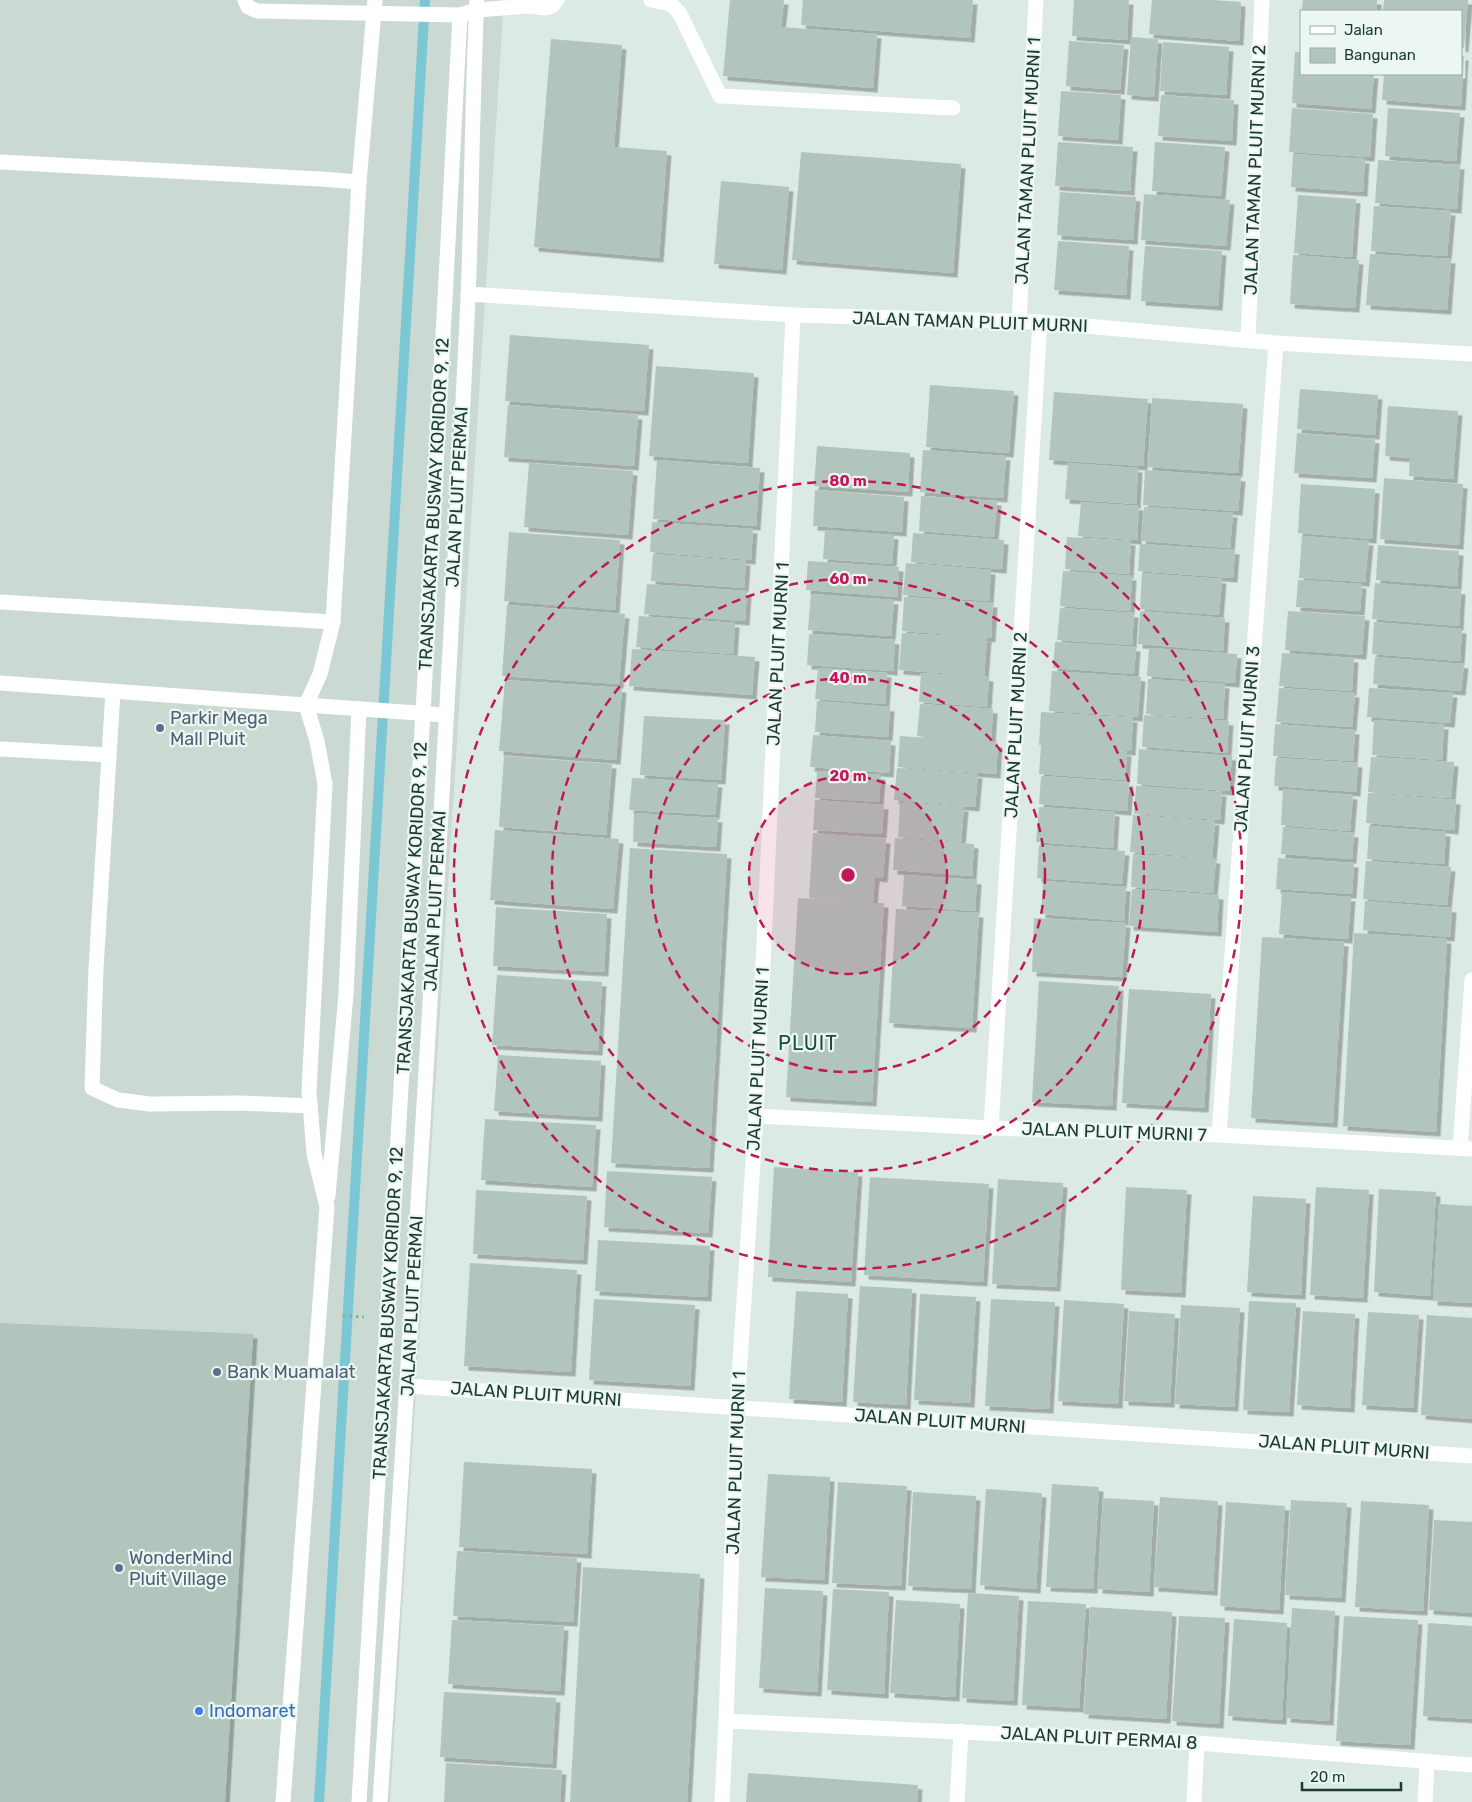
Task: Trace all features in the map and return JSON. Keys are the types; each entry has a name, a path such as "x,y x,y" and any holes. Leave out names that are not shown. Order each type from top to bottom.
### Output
{"street":[{"path":"245,0 248,7 257,11 375,6 397,14 455,14 477,5 546,8 552,6 557,0"},
{"path":"650,0 671,4 680,14 720,96 953,108"},
{"name":"JALAN TAMAN PLUIT MURNI 1","path":"1019,322 1036,0"},
{"name":"JALAN TAMAN PLUIT MURNI 2","path":"1248,340 1262,0"},
{"name":"JALAN PLUIT PERMAI","path":"380,1802 407,1386 446,715 468,294 477,5"},
{"path":"328,1207 314,1154 309,1091 325,784 318,742 306,705 320,674 334,622 359,182 375,6"},
{"name":"TRANSJAKARTA BUSWAY KORIDOR 9, 12","path":"359,1802 423,713 455,14"},
{"path":"0,162 359,182"},
{"name":"JALAN TAMAN PLUIT MURNI","path":"468,294 794,315 1040,322 1276,343 1472,354"},
{"name":"JALAN PLUIT MURNI 1","path":"722,1802 737,1408 756,1116 794,315"},
{"name":"JALAN PLUIT MURNI 2","path":"991,1128 1040,322"},
{"name":"JALAN PLUIT MURNI 3","path":"1219,1135 1276,343"},
{"path":"0,602 334,622"},
{"path":"0,683 446,715"},
{"path":"113,691 96,968 92,1088 118,1100 150,1104 241,1103 310,1106"},
{"path":"283,1802 346,994 358,709"},
{"path":"0,749 109,755"},
{"path":"1466,1149 1472,980"},
{"name":"JALAN PLUIT MURNI 7","path":"756,1116 991,1128 1219,1135 1466,1149"},
{"name":"JALAN PLUIT MURNI","path":"407,1386 1472,1456"},
{"name":"JALAN PLUIT PERMAI 8","path":"726,1721 1197,1743 1472,1765"},
{"path":"957,1802 962,1731"},
{"path":"1194,1802 1197,1743"},
{"path":"1425,1802 1427,1762"}],"path":[{"path":"335,1315 371,1318"}],"shaded area":[{"path":"0,0 504,0 390,1802 0,1802"}],"building":[{"path":"730,0 784,0 781,27 877,34 873,88 723,76"},
{"path":"803,0 973,0 970,38 801,25"},
{"path":"1074,0 1129,0 1127,40 1072,36"},
{"path":"1152,0 1241,2 1239,41 1149,34"},
{"path":"1303,0 1377,0 1377,10 1302,10"},
{"path":"1384,0 1468,0 1464,48 1462,47 1462,10 1383,10"},
{"path":"1131,37 1158,39 1154,97 1127,95"},
{"path":"551,39 622,45 614,147 667,151 659,258 534,247"},
{"path":"1069,41 1124,45 1120,90 1066,86"},
{"path":"1163,42 1229,47 1226,95 1160,91"},
{"path":"1295,52 1300,52 1300,75 1374,75 1371,109 1292,103"},
{"path":"1462,56 1464,56 1461,106 1382,100 1384,75 1462,75"},
{"path":"1061,91 1121,95 1118,140 1058,136"},
{"path":"1161,95 1234,100 1232,141 1158,136"},
{"path":"1292,108 1373,114 1370,157 1289,152"},
{"path":"1388,108 1460,113 1456,161 1385,156"},
{"path":"1058,142 1133,147 1130,191 1055,186"},
{"path":"1155,142 1225,147 1221,196 1152,191"},
{"path":"801,152 961,164 953,273 792,260"},
{"path":"1293,154 1365,159 1363,192 1291,187"},
{"path":"1378,160 1460,165 1457,209 1375,203"},
{"path":"721,181 789,187 782,270 714,264"},
{"path":"1060,192 1136,197 1133,240 1057,235"},
{"path":"1144,194 1230,200 1226,246 1141,240"},
{"path":"1298,195 1356,199 1352,257 1294,253"},
{"path":"1374,206 1451,211 1447,256 1371,251"},
{"path":"1058,241 1129,246 1126,295 1054,290"},
{"path":"1145,246 1222,251 1218,306 1141,301"},
{"path":"1370,254 1451,259 1447,310 1366,305"},
{"path":"1293,255 1359,260 1355,308 1290,304"},
{"path":"510,335 649,345 644,411 505,401"},
{"path":"656,366 754,373 748,463 649,456"},
{"path":"930,385 1014,391 1009,453 926,447"},
{"path":"1300,389 1378,395 1375,435 1297,429"},
{"path":"1054,392 1148,399 1143,466 1049,460"},
{"path":"1152,398 1243,404 1238,473 1148,467"},
{"path":"508,405 638,415 634,466 504,457"},
{"path":"1388,406 1458,411 1453,479 1409,476 1410,458 1385,456"},
{"path":"1297,433 1375,439 1372,478 1294,473"},
{"path":"817,446 910,453 908,492 814,486"},
{"path":"923,450 1006,456 1003,498 920,492"},
{"path":"657,460 760,468 756,526 653,519"},
{"path":"529,463 633,471 628,535 524,527"},
{"path":"1068,463 1138,468 1136,504 1065,499"},
{"path":"1145,470 1241,477 1238,511 1143,505"},
{"path":"1384,478 1463,484 1459,545 1380,539"},
{"path":"1301,484 1375,489 1372,539 1298,533"},
{"path":"815,490 904,497 902,532 813,526"},
{"path":"921,496 997,501 994,537 919,531"},
{"path":"1081,502 1139,506 1137,540 1078,536"},
{"path":"1144,507 1233,513 1230,548 1141,541"},
{"path":"652,522 753,529 751,560 650,552"},
{"path":"825,530 894,535 892,564 823,559"},
{"path":"509,532 620,540 615,610 504,601"},
{"path":"913,533 1004,540 1002,569 911,562"},
{"path":"1302,536 1369,541 1365,582 1299,578"},
{"path":"1067,537 1131,541 1129,574 1065,569"},
{"path":"1140,544 1235,550 1233,578 1138,571"},
{"path":"1378,545 1459,551 1457,586 1376,580"},
{"path":"653,554 746,561 744,588 651,581"},
{"path":"808,561 899,567 897,597 806,590"},
{"path":"906,563 991,570 989,601 903,595"},
{"path":"1063,571 1132,576 1130,611 1060,606"},
{"path":"1142,573 1222,579 1219,615 1140,609"},
{"path":"1298,580 1362,584 1360,611 1296,607"},
{"path":"1375,583 1461,590 1459,626 1372,619"},
{"path":"647,584 747,591 745,621 644,614"},
{"path":"811,594 894,600 891,636 808,630"},
{"path":"904,597 993,603 991,638 902,631"},
{"path":"507,605 625,614 619,684 502,676"},
{"path":"1060,608 1134,613 1132,645 1057,640"},
{"path":"1140,611 1225,618 1223,651 1138,644"},
{"path":"1288,611 1365,616 1362,655 1285,650"},
{"path":"639,616 735,623 733,654 636,647"},
{"path":"1374,622 1462,629 1460,661 1372,654"},
{"path":"902,633 987,638 984,676 899,670"},
{"path":"809,634 895,640 893,671 807,665"},
{"path":"1055,642 1136,647 1134,674 1053,668"},
{"path":"1149,648 1237,654 1235,683 1147,676"},
{"path":"632,649 755,657 752,695 629,686"},
{"path":"1282,653 1354,658 1352,691 1279,686"},
{"path":"1375,657 1464,664 1461,691 1373,684"},
{"path":"818,668 887,673 885,704 815,699"},
{"path":"1052,671 1141,677 1138,717 1049,711"},
{"path":"921,673 989,677 987,707 919,702"},
{"path":"1148,679 1225,684 1223,719 1146,714"},
{"path":"505,680 622,688 616,760 499,751"},
{"path":"1279,688 1355,693 1352,727 1276,722"},
{"path":"1369,688 1453,693 1450,723 1367,717"},
{"path":"817,701 890,707 888,737 815,732"},
{"path":"920,704 993,709 991,742 998,743 996,774 898,767 900,736 969,741 917,736"},
{"path":"1041,712 1133,718 1131,751 1068,747 1127,752 1125,780 1039,774"},
{"path":"1144,715 1229,721 1227,753 1142,747"},
{"path":"644,716 725,720 721,780 640,775"},
{"path":"1374,720 1444,725 1442,760 1372,755"},
{"path":"1275,724 1355,730 1353,761 1273,756"},
{"path":"813,735 891,741 889,773 810,767"},
{"path":"1139,749 1232,756 1229,791 1137,784"},
{"path":"504,756 612,764 606,835 499,827"},
{"path":"1371,757 1454,762 1451,798 1368,792"},
{"path":"1276,758 1358,763 1356,792 1274,786"},
{"path":"897,768 978,774 975,807 894,800"},
{"path":"817,771 881,775 879,802 815,798"},
{"path":"1041,776 1129,782 1127,811 1039,804"},
{"path":"632,778 718,783 715,815 629,810"},
{"path":"1136,786 1222,792 1220,820 1134,814"},
{"path":"1283,789 1353,795 1350,831 1281,825"},
{"path":"1368,793 1456,800 1454,830 1366,823"},
{"path":"815,800 884,805 882,834 813,830"},
{"path":"900,802 964,807 961,842 898,837"},
{"path":"1039,807 1115,812 1113,848 1036,842"},
{"path":"634,813 718,818 716,847 633,842"},
{"path":"1133,815 1215,821 1212,858 1130,852"},
{"path":"1369,826 1446,832 1444,864 1367,859"},
{"path":"1283,827 1354,833 1352,859 1281,854"},
{"path":"495,830 619,839 613,909 490,900"},
{"path":"813,833 886,839 883,878 875,877 873,903 884,903 872,1102 786,1097 798,898 857,902 809,898"},
{"path":"895,838 974,844 972,876 893,870"},
{"path":"1039,845 1125,851 1122,884 1037,878"},
{"path":"630,848 727,854 709,1168 611,1163"},
{"path":"1133,854 1216,859 1213,893 1131,887"},
{"path":"1278,858 1354,863 1352,894 1276,889"},
{"path":"1366,861 1451,867 1447,905 1363,899"},
{"path":"904,875 977,880 975,911 902,906"},
{"path":"1043,881 1126,887 1124,921 1041,914"},
{"path":"1132,889 1219,895 1217,932 1129,926"},
{"path":"1282,892 1351,897 1348,939 1279,934"},
{"path":"1365,901 1452,908 1450,937 1363,930"},
{"path":"496,907 607,914 604,972 493,966"},
{"path":"896,909 979,913 972,1028 889,1023"},
{"path":"1034,918 1126,923 1122,977 1032,972"},
{"path":"1354,933 1447,939 1436,1132 1343,1126"},
{"path":"1262,937 1344,942 1333,1123 1251,1118"},
{"path":"497,975 602,982 598,1051 492,1045"},
{"path":"1039,981 1119,986 1112,1106 1032,1102"},
{"path":"1129,989 1211,994 1204,1108 1122,1103"},
{"path":"498,1055 601,1061 598,1117 494,1111"},
{"path":"485,1119 596,1125 592,1187 481,1180"},
{"path":"774,1167 858,1172 851,1282 768,1277"},
{"path":"607,1171 712,1177 708,1233 604,1227"},
{"path":"870,1177 989,1184 983,1282 864,1275"},
{"path":"998,1179 1063,1183 1056,1287 992,1284"},
{"path":"1126,1187 1187,1190 1181,1293 1121,1290"},
{"path":"1316,1187 1369,1190 1363,1298 1310,1295"},
{"path":"1379,1189 1436,1192 1430,1296 1374,1292"},
{"path":"476,1190 587,1196 583,1260 473,1254"},
{"path":"1253,1196 1306,1199 1301,1295 1247,1292"},
{"path":"1439,1204 1472,1206 1472,1303 1433,1301"},
{"path":"598,1240 710,1246 707,1297 595,1291"},
{"path":"470,1263 577,1270 571,1372 464,1366"},
{"path":"860,1286 912,1289 906,1405 853,1402"},
{"path":"796,1291 848,1294 842,1402 789,1399"},
{"path":"920,1294 976,1297 970,1403 914,1400"},
{"path":"594,1299 695,1305 690,1386 589,1380"},
{"path":"991,1299 1055,1302 1049,1409 985,1406"},
{"path":"1064,1300 1124,1304 1118,1404 1058,1401"},
{"path":"1249,1301 1296,1303 1289,1412 1243,1410"},
{"path":"1181,1305 1240,1308 1234,1407 1175,1404"},
{"path":"1129,1311 1175,1314 1170,1403 1124,1401"},
{"path":"1303,1311 1355,1314 1350,1408 1297,1405"},
{"path":"1368,1312 1419,1315 1413,1408 1362,1405"},
{"path":"1427,1315 1472,1318 1472,1419 1421,1415"},
{"name":"WonderMind Pluit Village","path":"0,1323 253,1334 225,1802 0,1802"},
{"path":"464,1462 592,1469 587,1554 459,1547"},
{"path":"768,1474 830,1477 824,1580 761,1577"},
{"path":"838,1482 907,1486 901,1586 832,1583"},
{"path":"1052,1484 1099,1487 1093,1589 1046,1587"},
{"path":"986,1489 1042,1493 1036,1589 980,1585"},
{"path":"913,1492 976,1496 971,1589 908,1586"},
{"path":"1160,1497 1218,1501 1213,1591 1154,1587"},
{"path":"1103,1498 1154,1501 1149,1592 1098,1589"},
{"path":"1291,1500 1347,1503 1341,1598 1285,1595"},
{"path":"1361,1501 1429,1505 1423,1611 1355,1607"},
{"path":"1226,1502 1285,1506 1279,1610 1220,1606"},
{"path":"1434,1520 1472,1522 1472,1613 1429,1610"},
{"path":"457,1551 577,1558 573,1622 453,1616"},
{"path":"583,1567 700,1574 687,1802 570,1802"},
{"path":"765,1588 823,1591 817,1692 759,1688"},
{"path":"833,1589 889,1592 884,1694 827,1690"},
{"path":"968,1593 1019,1596 1013,1701 962,1698"},
{"path":"896,1600 960,1604 955,1697 890,1693"},
{"path":"1028,1601 1086,1604 1079,1708 1022,1705"},
{"path":"1090,1607 1172,1612 1166,1719 1084,1714"},
{"path":"1292,1608 1335,1611 1329,1721 1286,1718"},
{"path":"1179,1616 1225,1618 1219,1724 1172,1721"},
{"path":"1344,1616 1418,1620 1410,1745 1336,1741"},
{"path":"1234,1619 1287,1623 1282,1720 1228,1716"},
{"path":"452,1620 564,1626 560,1691 448,1684"},
{"path":"1428,1623 1472,1626 1472,1719 1423,1716"},
{"path":"444,1692 556,1698 552,1764 440,1757"},
{"path":"446,1763 562,1770 560,1802 444,1802"},
{"path":"748,1773 918,1785 917,1802 746,1802"}],"waterway":[{"path":"319,1802 425,0"}],"place":[{"name":"Parkir Mega Mall Pluit","path":"160,728"},
{"name":"Bank Muamalat","path":"217,1372"},
{"name":"WonderMind Pluit Village","path":"119,1568"},
{"name":"Indomaret","path":"199,1711"}],"district":[{"name":"PLUIT","path":"808,1043"}]}
